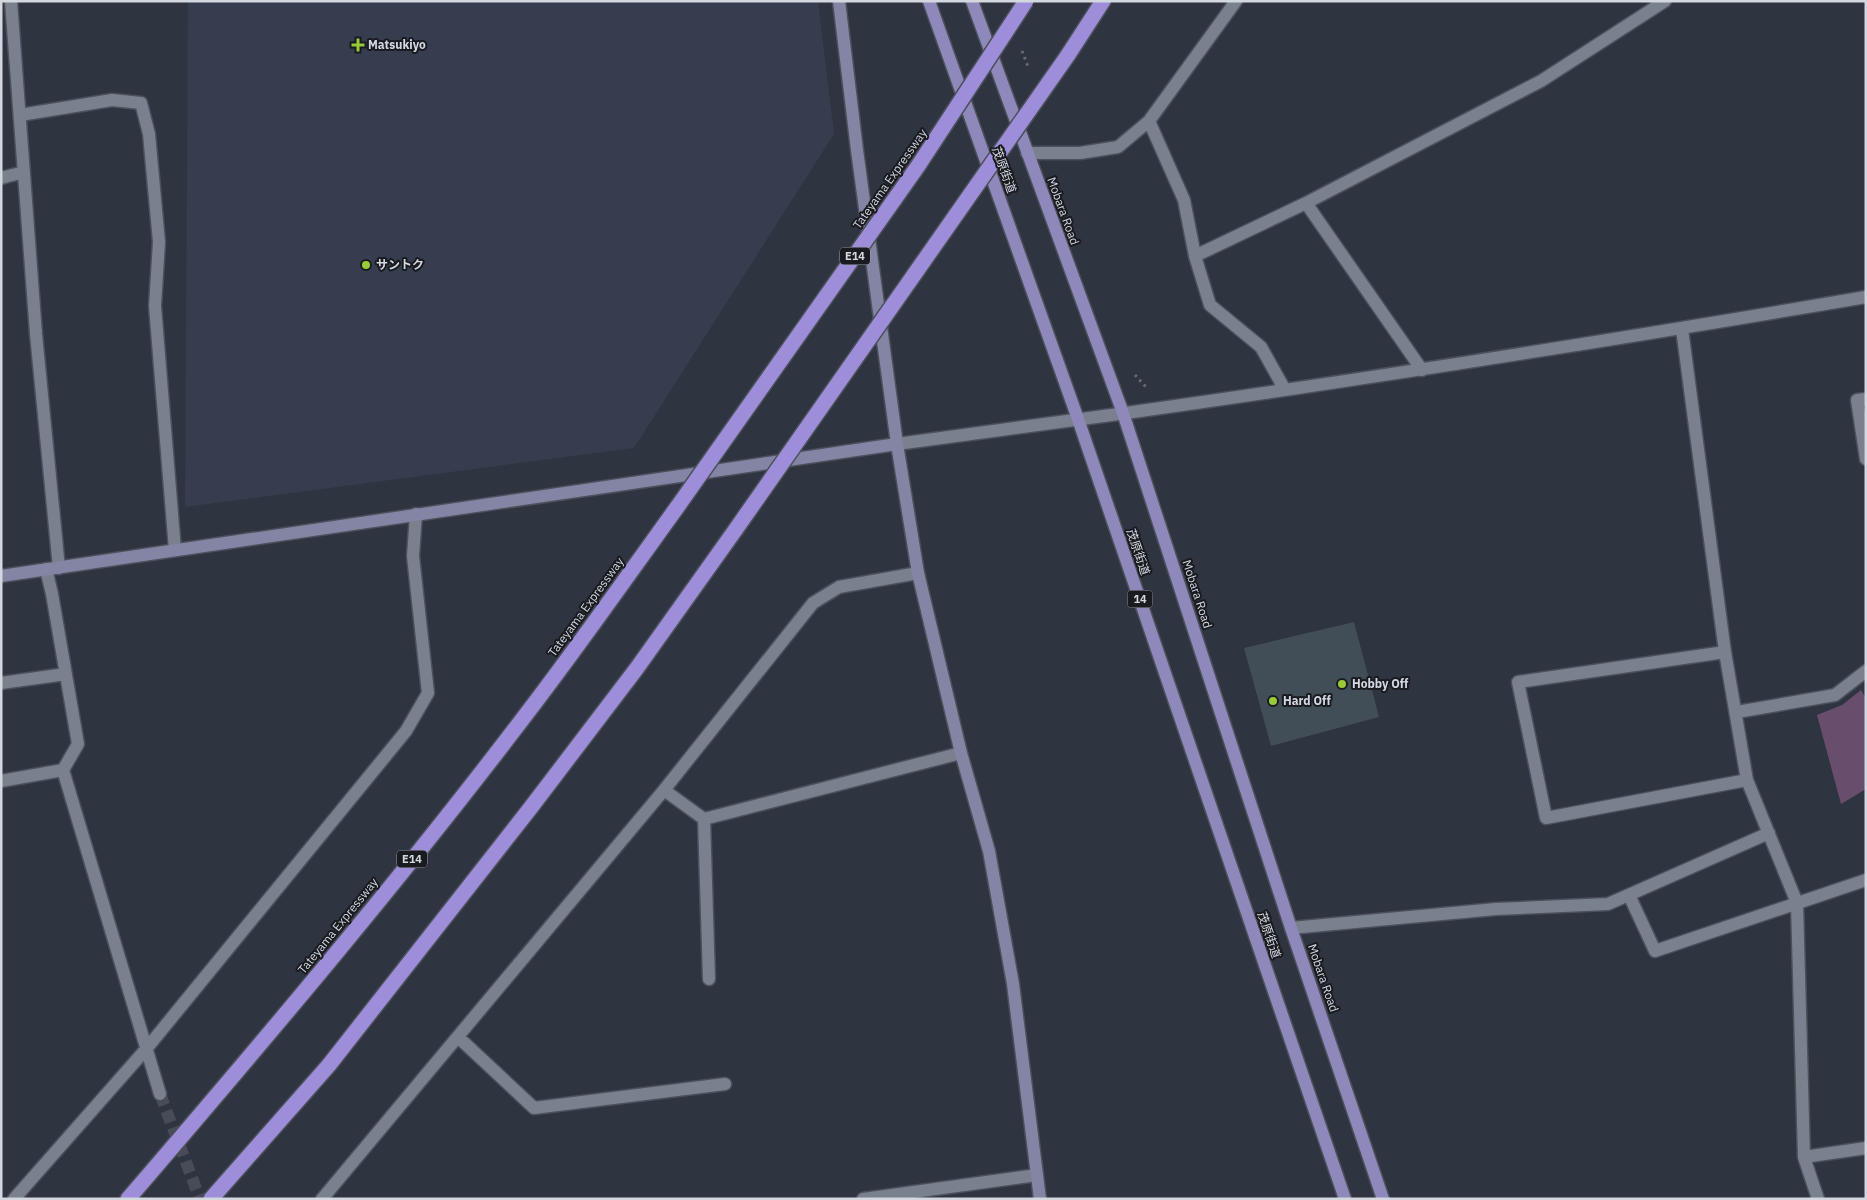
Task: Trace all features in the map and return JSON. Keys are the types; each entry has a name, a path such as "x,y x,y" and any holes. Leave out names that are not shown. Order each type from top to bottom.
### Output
{"highway":[{"name":"Tateyama Expressway","path":"128,1199 266,1038 409,863 537,700 678,506 918,166 1026,1"},
{"path":"211,1199 329,1065 638,668 1068,55 1103,1"}],"main road":[{"name":"茂原街道","path":"929,1 1078,419 1345,1199"},
{"name":"Mobara Road","path":"972,1 1123,414 1383,1199"}],"street":[{"path":"11,1 36,334 52,568 52,594 78,744 63,770 160,1094"},
{"path":"839,1 897,444 918,573 961,752 989,851 1014,984 1040,1199"},
{"path":"1027,153 1080,153 1118,147 1148,121 1236,1"},
{"path":"1196,256 1306,203 1541,81 1665,1"},
{"path":"20,115 112,100 141,103 149,134 159,242 155,306 175,550"},
{"path":"1148,121 1184,200 1196,256 1210,304 1261,347 1286,390"},
{"path":"1,178 24,172"},
{"path":"1306,203 1422,370"},
{"path":"1,576 897,444 1123,414 1422,370 1682,329 1866,297"},
{"path":"1682,329 1725,652 1748,780 1797,903 1804,1157 1818,1199"},
{"path":"1866,399 1858,400 1866,459"},
{"path":"14,1199 147,1048 406,731 428,692 413,556 416,514"},
{"path":"322,1199 664,790 813,603 839,587 918,573"},
{"path":"1725,652 1518,682 1546,818 1748,780"},
{"path":"1737,712 1835,695 1866,671"},
{"path":"1,682 66,674"},
{"path":"704,819 961,752"},
{"path":"1,781 63,770"},
{"path":"664,790 704,819"},
{"path":"704,819 709,978"},
{"path":"1292,928 1496,909 1608,904 1769,833"},
{"path":"1629,895 1655,951 1866,880"},
{"path":"458,1037 534,1108 725,1084"},
{"path":"1804,1157 1866,1148"},
{"path":"863,1199 1037,1175"}],"shaded area":[{"path":"188,1 818,1 834,134 634,448 185,507"},
{"path":"1861,690 1866,698 1866,789 1841,804 1817,715 1842,705"}],"building":[{"path":"1354,622 1379,717 1271,746 1244,648"}],"tunnel":[{"path":"160,1094 200,1199"}],"place":[{"name":"Matsukiyo","path":"358,45"},
{"name":"サントク","path":"366,265"},
{"name":"Hobby Off","path":"1342,684"},
{"name":"Hard Off","path":"1273,701"}]}
